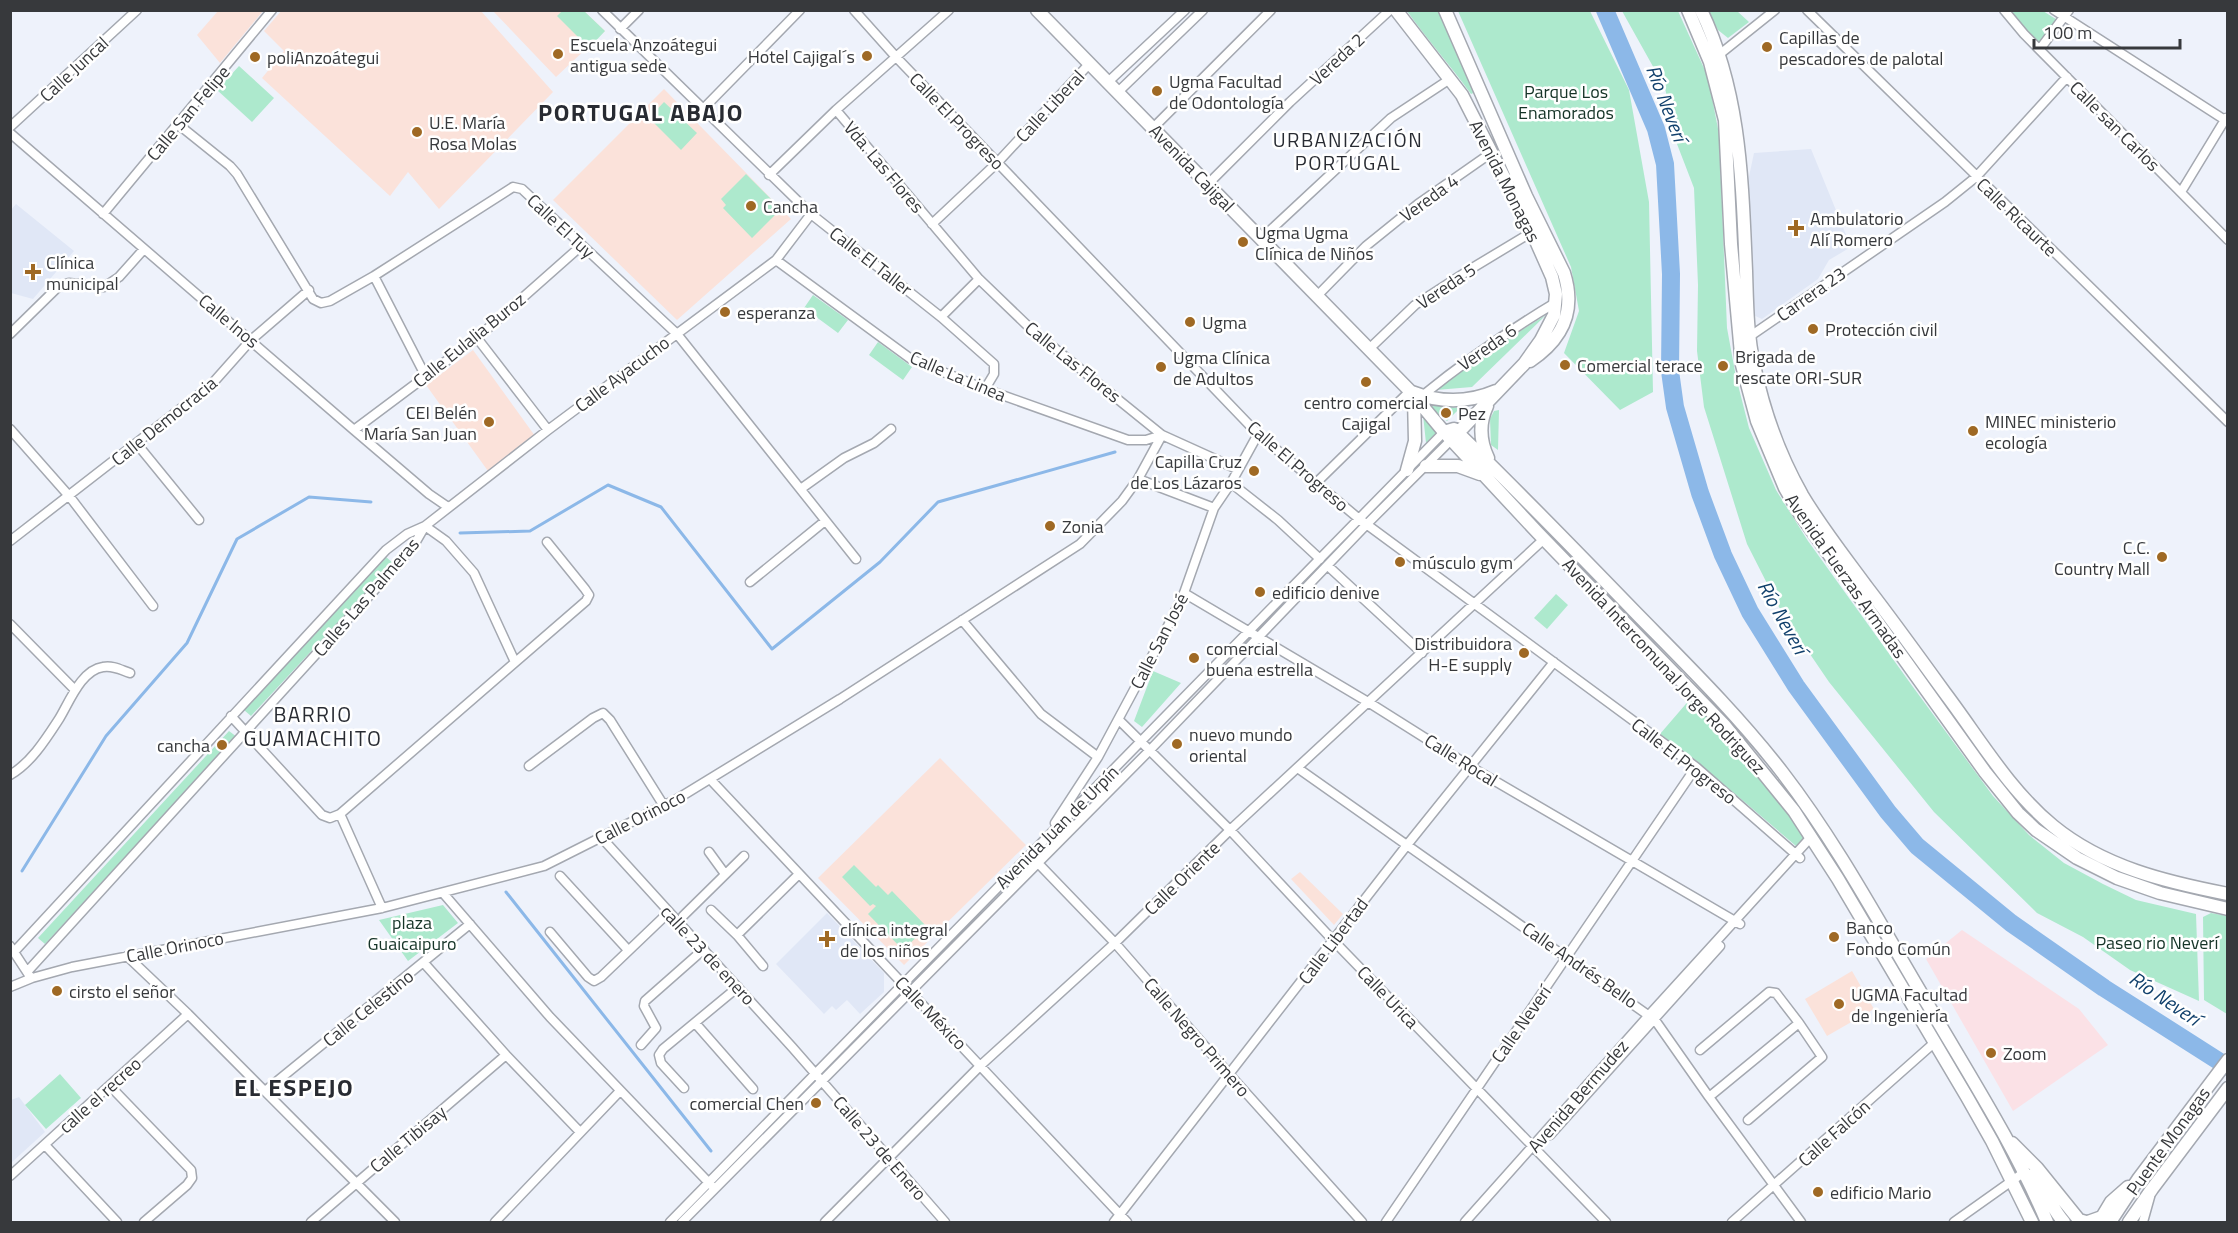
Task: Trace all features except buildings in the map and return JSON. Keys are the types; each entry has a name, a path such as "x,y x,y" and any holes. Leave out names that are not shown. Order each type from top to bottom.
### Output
{"main road":[{"name":"Avenida Cajigal","path":"1037,10 1416,395 1451,434"},
{"path":"1045,10 1074,47"},
{"name":"Avenida Monagas","path":"1396,10 1462,95 1532,232 1552,277 1556,294 1554,315 1541,340 1524,364 1489,401 1451,434"},
{"name":"Avenida Monagas","path":"1445,10 1526,196 1568,285 1569,304 1560,332 1549,347 1524,364"},
{"name":"Avenida Fuerzas Armadas","path":"1688,10 1715,58"},
{"name":"Avenida Fuerzas Armadas","path":"1701,10 1715,58 1731,99 1738,142 1743,193 1745,339 1742,365 1757,421 1785,488 1906,663 2008,801 2047,839 2117,878 2149,890 2228,909"},
{"name":"Avenida Fuerzas Armadas","path":"1745,339 1773,429 1801,493 1835,544 2029,804 2054,827 2106,860 2180,885 2228,894"},
{"path":"1407,470 1415,441 1416,395 1442,400 1461,400 1499,390"},
{"path":"1489,401 1484,412 1481,437 1492,475"},
{"name":"Avenida Intercomunal Jorge Rodriguez","path":"1451,434 1713,692 1787,779 1829,837 2003,1134 2047,1222"},
{"path":"1426,466 1458,466 1492,475"},
{"name":"Avenida Intercomunal Jorge Rodriguez","path":"1492,475 1544,539 1725,726 1770,779 1814,838 1992,1141 2032,1222"},
{"name":"Puente Monagas","path":"2110,1222 2139,1178 2228,1060"},
{"name":"Puente Monagas","path":"2129,1222 2228,1088"},
{"path":"2003,1134 2037,1168 2079,1220 2087,1222 2102,1217 2111,1202 2139,1178"},
{"path":"2023,1173 2035,1180 2047,1192 2056,1212 2064,1222"}],"street":[{"name":"Calle Juncal","path":"10,127 137,10"},
{"name":"Calle San Felipe","path":"103,214 272,10"},
{"name":"Calle El Taller","path":"602,10 811,214 941,317 994,363 994,374 985,389"},
{"path":"621,29 639,10"},
{"path":"702,110 800,10"},
{"name":"Calle El Progreso","path":"854,10 896,57 1258,435 1358,518 1696,767 1798,856"},
{"path":"769,175 836,110 949,10"},
{"path":"1108,82 1185,10"},
{"path":"1118,92 1203,10"},
{"name":"Vereda 2","path":"1208,184 1290,102 1389,10"},
{"path":"1715,58 1774,10"},
{"name":"Calle Ricaurte","path":"1808,10 2228,422"},
{"name":"Calle san Carlos","path":"2004,10 2040,50 2228,240"},
{"path":"2054,10 2067,14 2226,119 2181,192"},
{"path":"1153,128 1267,12"},
{"path":"2040,50 2067,14"},
{"name":"Calle Liberal","path":"932,224 998,162 1090,63"},
{"name":"Carrera 23","path":"1745,339 1945,202 1976,177 2067,77"},
{"path":"1261,239 1391,118 1450,79"},
{"name":"Vda. Las Flores","path":"836,110 932,224"},
{"path":"179,125 237,174 309,290"},
{"name":"Calle Inos","path":"10,133 354,430 429,494 448,507"},
{"name":"Vereda 4","path":"1317,296 1366,246 1418,204 1491,153"},
{"name":"Calle El Tuy","path":"309,290 313,298 321,303 330,301 374,276 513,187 522,189 677,334 802,488 856,559"},
{"name":"Calle Ayacucho","path":"425,526 548,430 776,260 811,214"},
{"name":"Calle Las Flores","path":"932,224 979,279 1031,329 1162,435 1237,469"},
{"name":"Vereda 5","path":"1369,349 1415,305 1532,232"},
{"name":"Calle Eulalia Buroz","path":"354,430 477,338 581,246"},
{"path":"10,334 58,287 69,283 104,287 119,277 144,249"},
{"name":"Calle La Linea","path":"776,260 911,359 985,389 1128,440 1146,440 1162,435"},
{"path":"374,276 426,377"},
{"path":"941,317 979,279"},
{"name":"Calle Democracia","path":"10,541 70,497 211,385 251,340 309,290"},
{"name":"Vereda 6","path":"1316,483 1416,395 1512,329 1556,303"},
{"path":"477,338 548,430"},
{"path":"10,429 70,497 153,606"},
{"path":"802,488 844,458 874,443 891,429"},
{"name":"Avenida Juan de Urpín","path":"670,1222 823,1082 1426,466 1451,434"},
{"name":"Avenida Juan de Urpín","path":"682,1222 815,1074 1029,854 1250,632 1358,518 1407,470 1451,434"},
{"name":"Calle Orinoco","path":"10,987 29,975 382,908 544,866 664,806 710,779 840,699 1080,544 1122,501 1138,479 1162,435"},
{"name":"Calle San José","path":"1044,840 1098,757 1119,720 1184,593 1214,508 1258,435"},
{"path":"137,444 199,520"},
{"path":"1138,479 1214,508"},
{"path":"1231,483 1278,520 1320,559"},
{"path":"750,582 825,521"},
{"path":"425,526 446,541 474,573 515,662"},
{"name":"Calles Las Palmeras","path":"12,949 386,550 407,534 425,526"},
{"name":"Calles Las Palmeras","path":"29,975 245,732 399,564 425,526"},
{"name":"Calle Oriente","path":"825,1222 981,1065 1115,943 1230,830 1299,769 1544,539"},
{"path":"231,716 322,814 330,818 340,814 586,601 589,595 547,542"},
{"path":"1328,566 1422,653"},
{"name":"Calle Rocal","path":"1184,593 1368,702 1471,767 1737,923"},
{"path":"962,620 970,633 1041,714 1098,757"},
{"path":"10,624 75,690"},
{"name":"Calle Libertad","path":"1117,1219 1407,844 1554,662"},
{"path":"10,775 28,762 60,718 80,684 101,667 115,667 130,673"},
{"path":"529,766 603,713 610,720 664,806"},
{"name":"Calle Urica","path":"1119,720 1230,830 1333,940 1606,1222"},
{"name":"Calle Neverí","path":"1386,1222 1696,767"},
{"name":"Calle Andrés Bello","path":"1299,769 1653,1017 1801,1222"},
{"name":"Calle México","path":"710,779 981,1065 1117,1219 1127,1222"},
{"path":"340,814 382,908"},
{"name":"calle 23 de enero","path":"601,837 815,1074"},
{"name":"Avenida Bermudez","path":"1465,1222 1535,1148 1814,838"},
{"path":"709,852 725,874"},
{"name":"Calle Negro Primero","path":"1029,854 1115,943 1362,1222"},
{"path":"683,916 744,856"},
{"path":"737,935 799,874"},
{"path":"560,876 627,950"},
{"path":"443,893 550,1017 712,1186"},
{"path":"711,910 737,935 763,966"},
{"path":"550,932 594,981 602,977 627,950 669,912"},
{"name":"Calle Celestino","path":"265,1091 471,924"},
{"path":"12,949 29,975"},
{"path":"641,1045 656,1028 644,1006 645,1001 704,949"},
{"path":"128,956 395,1222"},
{"path":"424,963 506,1055 580,1132"},
{"path":"684,1088 661,1063 659,1055 663,1048 696,1024 738,987"},
{"path":"1700,1050 1769,992 1776,993 1822,1054 1822,1058 1748,1120"},
{"name":"calle el recreo","path":"10,1176 188,1014"},
{"path":"1709,1097 1798,1023"},
{"path":"696,1024 753,1089"},
{"name":"Calle Falcón","path":"1732,1222 1776,1186 1935,1043"},
{"name":"Calle Tibisay","path":"311,1222 506,1055"},
{"name":"Calle 23 de Enero","path":"815,1074 945,1222"},
{"path":"110,1086 190,1170 192,1178 144,1222"},
{"path":"495,1222 620,1091"},
{"path":"45,1145 117,1222"},
{"name":"Avenida Bermudez","path":"1472,1222 1535,1148"},
{"path":"1954,1222 2023,1173"},
{"path":"2143,1222 2152,1189"}],"shaded area":[{"name":"U.E. María Rosa Molas","path":"282,10 481,11 553,92 439,209 408,172 390,196 262,78 284,51 264,31"},
{"path":"218,11 263,11 220,63 197,35"},
{"name":"Escuela Anzoátegui antigua sede","path":"493,11 584,11 605,31 556,77"},
{"path":"664,89 791,219 677,320 553,200"},
{"name":"Ambulatorio Alí Romero","path":"1811,149 1851,247 1829,260 1818,279 1762,319 1751,314 1747,186 1754,153"},
{"name":"Clínica municipal","path":"16,204 74,251 33,299 11,293 11,210"},
{"name":"CEI Belén María San Juan","path":"473,350 535,436 488,471 426,385"},
{"path":"940,758 1026,845 904,965 818,878"},
{"path":"1300,872 1343,914 1334,925 1291,879"},
{"name":"clínica integral de los niños","path":"827,913 884,973 884,992 860,1014 847,1000 836,1010 832,1006 824,1014 776,964"},
{"path":"1962,930 2079,1009 2108,1045 2013,1111 1926,959"},
{"name":"UGMA Facultad de Ingeniería","path":"1852,971 1874,1009 1827,1036 1805,999"},
{"path":"19,1097 45,1132 11,1163 11,1100"}],"green space":[{"path":"563,10 584,11 605,31 589,48 557,16"},
{"path":"1407,11 1439,11 1476,92 1471,94"},
{"name":"Parque Los Enamorados","path":"1458,11 1590,11 1629,90 1649,202 1653,392 1620,410 1564,353 1579,311 1571,267"},
{"name":"Paseo rio Neverí","path":"1622,11 1678,11 1708,77 1719,134 1727,328 1749,428 1776,490 1808,541 1913,687 1993,796 2029,835 2064,863 2136,900 2196,914 2199,1001 2130,970 2083,937 2037,913 1934,812 1829,682 1782,613 1747,544 1704,407 1697,351 1698,285 1694,188 1677,144 1665,88"},
{"path":"1708,11 1737,11 1749,22 1728,38 1718,30"},
{"path":"2005,11 2043,11 2059,21 2040,44"},
{"path":"239,66 274,98 252,122 217,90"},
{"path":"664,102 697,133 681,150 649,118"},
{"name":"Cancha","path":"746,174 781,209 752,238 723,208 726,205 721,199"},
{"path":"813,295 848,320 838,333 804,308"},
{"path":"1546,315 1472,387 1436,390 1470,362"},
{"path":"878,342 912,367 903,380 869,355"},
{"path":"1428,405 1460,408 1447,421"},
{"path":"1499,410 1498,450 1491,445 1490,419 1494,411"},
{"path":"1423,415 1437,432 1426,443"},
{"path":"386,557 393,563 251,716 244,710"},
{"path":"1556,594 1568,605 1547,629 1534,618"},
{"path":"1153,671 1181,683 1142,727 1134,721"},
{"path":"1691,698 1744,755 1806,836 1796,846 1700,764 1660,734"},
{"path":"229,731 237,737 45,944 38,938"},
{"path":"854,865 876,887 878,885 888,895 892,891 927,927 903,950 868,914 876,906 873,904 870,906 842,877"},
{"name":"plaza Guaicaipuro","path":"443,905 458,923 408,961 379,920"},
{"path":"2211,913 2227,916 2227,1014 2204,1000 2203,917"},
{"path":"60,1074 81,1098 46,1129 25,1105"}],"waterway":[{"name":"Río Neverí","path":"1605,10 1656,129 1665,164 1671,274 1670,371 1675,407 1700,493 1723,555 1750,612 1796,686 1888,812 1917,846 2011,923 2104,988 2228,1067"},
{"path":"460,533 530,531 608,485 661,507 772,649 880,562 938,502 1115,452"},
{"path":"22,871 106,736 187,643 237,539 309,497 371,502"},
{"path":"506,892 711,1151"}],"place":[{"name":"Capillas de pescadores de palotal","path":"1767,47"},
{"name":"Escuela Anzoátegui antigua sede","path":"558,54"},
{"name":"Hotel Cajigal´s","path":"867,56"},
{"name":"poliAnzoátegui","path":"255,57"},
{"name":"Ugma Facultad de Odontología","path":"1157,91"},
{"name":"U.E. María Rosa Molas","path":"417,132"},
{"name":"Cancha","path":"751,206"},
{"name":"Ambulatorio Alí Romero","path":"1796,228"},
{"name":"Ugma Ugma Clínica de Niños","path":"1243,242"},
{"name":"Clínica municipal","path":"33,272"},
{"name":"esperanza","path":"725,312"},
{"name":"Ugma","path":"1190,322"},
{"name":"Protección civil","path":"1813,329"},
{"name":"Comercial terace","path":"1565,365"},
{"name":"Brigada de rescate ORI-SUR","path":"1723,366"},
{"name":"Ugma Clínica de Adultos","path":"1161,367"},
{"name":"centro comercial Cajigal","path":"1366,382"},
{"name":"Pez","path":"1446,413"},
{"name":"CEI Belén María San Juan","path":"489,422"},
{"name":"MINEC ministerio ecología","path":"1973,431"},
{"name":"Capilla Cruz de Los Lázaros","path":"1254,471"},
{"name":"Zonia","path":"1050,526"},
{"name":"C.C. Country Mall","path":"2162,557"},
{"name":"músculo gym","path":"1400,562"},
{"name":"edificio denive","path":"1260,592"},
{"name":"Distribuidora H-E supply","path":"1524,653"},
{"name":"comercial buena estrella","path":"1194,658"},
{"name":"nuevo mundo oriental","path":"1177,744"},
{"name":"cancha","path":"222,745"},
{"name":"Banco Fondo Común","path":"1834,937"},
{"name":"clínica integral de los niños","path":"827,939"},
{"name":"cirsto el señor","path":"57,991"},
{"name":"UGMA Facultad de Ingeniería","path":"1839,1004"},
{"name":"Zoom","path":"1991,1053"},
{"name":"comercial Chen","path":"816,1103"},
{"name":"edificio Mario","path":"1818,1192"}],"district":[{"name":"PORTUGAL ABAJO","path":"641,112"},
{"name":"URBANIZACIÓN PORTUGAL","path":"1348,150"},
{"name":"BARRIO GUAMACHITO","path":"313,726"},
{"name":"EL ESPEJO","path":"294,1087"}]}
